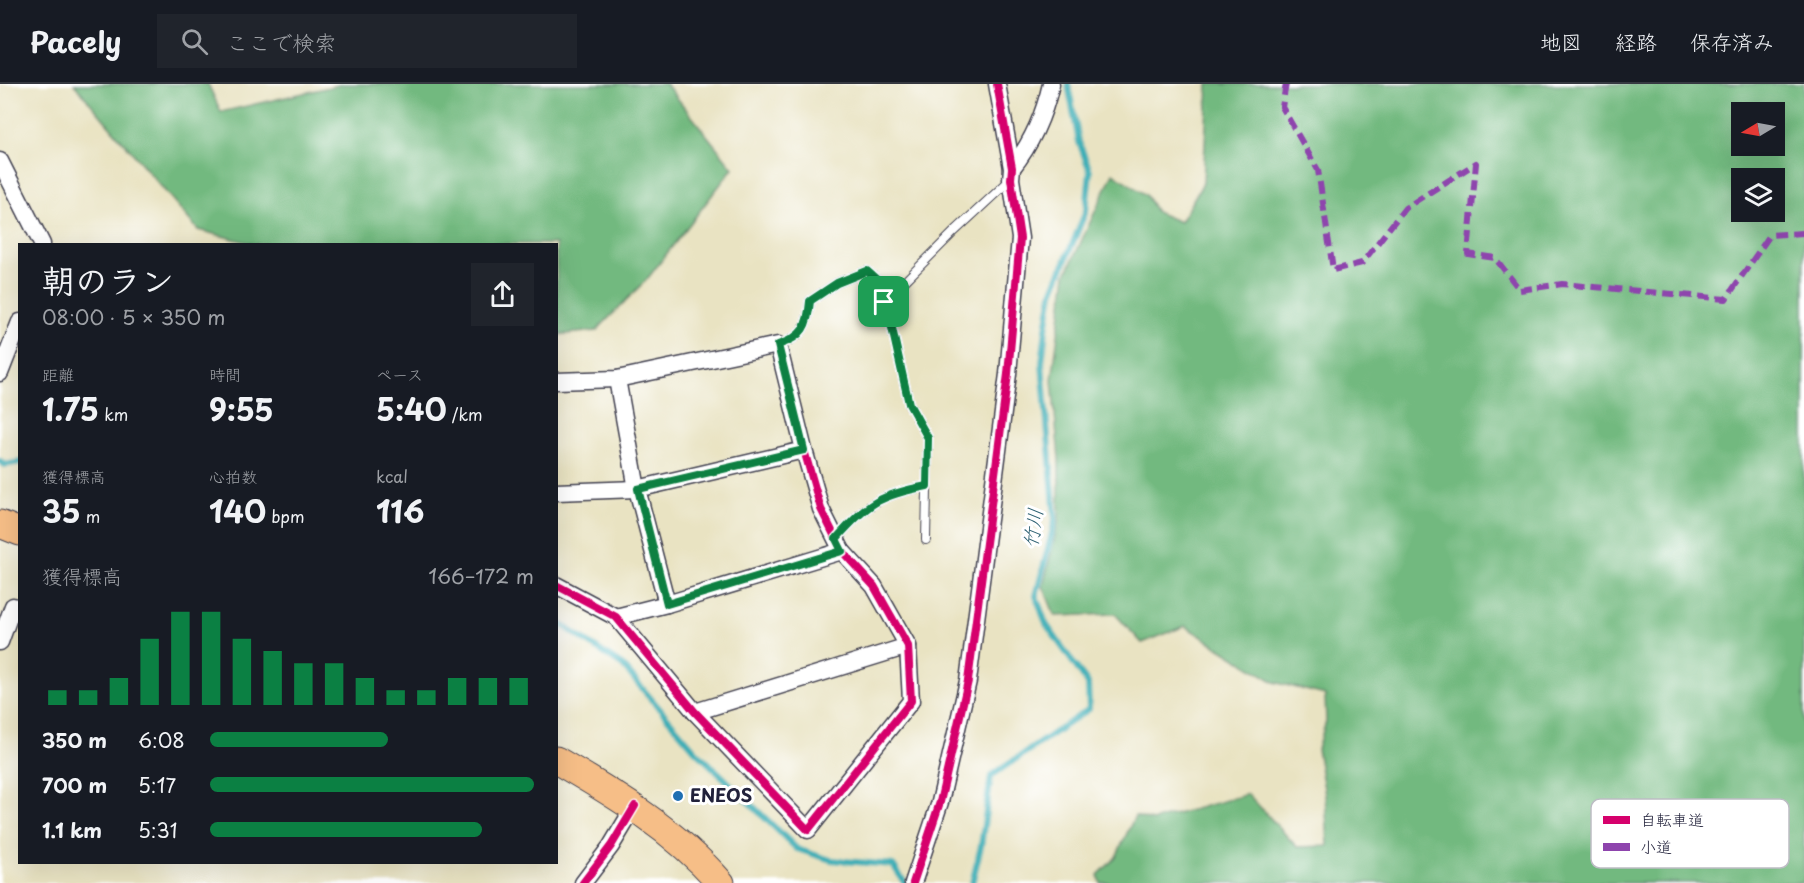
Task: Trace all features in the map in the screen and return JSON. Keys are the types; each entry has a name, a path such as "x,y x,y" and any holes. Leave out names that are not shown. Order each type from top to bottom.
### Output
{"main road":[{"path":"0,524 18,531"},
{"path":"558,761 635,806 700,859 721,883"}],"street":[{"path":"915,879 940,802 968,681 1008,374 1020,238 997,84"},
{"path":"1012,174 1028,147 1047,103 1051,84"},
{"path":"0,161 41,243"},
{"path":"0,373 4,347 18,325"},
{"path":"558,381 617,379 778,345 821,509 839,545 874,586 908,646 910,701 808,830 695,712 616,617 558,586"},
{"path":"617,379 638,489 667,604"},
{"path":"558,492 638,489 804,450"},
{"path":"616,617 667,604 839,545"},
{"path":"0,642 11,605"},
{"path":"695,712 908,646"},
{"path":"583,883 611,846 635,806"}],"lane":[{"path":"884,302 1012,174"},
{"path":"778,345 794,340 808,321 810,301 837,283 867,271 877,280 909,404 928,438 926,540"},
{"path":"839,545 862,510 896,492 927,486"}],"green space":[{"path":"74,84 208,84 221,112 343,84 666,84 733,168 648,278 596,331 558,335 558,243 250,243 198,230"},
{"path":"1208,84 1804,84 1804,883 1100,883 1098,875 1116,857 1135,816 1152,821 1248,794 1297,847 1328,846 1325,794 1317,749 1326,722 1325,695 1274,682 1185,626 1142,643 1115,614 1055,616 1043,586 1059,520 1059,459 1052,380 1066,274 1113,173 1146,195 1156,212 1180,222 1203,183"}],"waterway":[{"name":"竹川","path":"972,883 981,846 991,776 1089,709 1088,684 1046,624 1036,596 1055,520 1042,363 1046,329 1052,293 1086,211 1090,171 1079,142 1068,84"},
{"path":"0,461 5,465 18,462"},
{"path":"558,622 623,666 695,750 797,849 831,860 893,865 905,883"}],"marked path":[{"path":"1286,84 1282,107 1318,170 1333,270 1362,263 1405,208 1476,163 1468,254 1495,258 1520,290 1562,284 1726,299 1770,235 1804,233"}],"cycle path":[{"path":"913,883 940,802 968,681 1008,374 1020,238 1011,179 1012,168 997,84"},
{"path":"558,586 616,617 695,712 808,830 911,701 908,646 874,586 842,551 821,509 804,450"},
{"path":"583,883 611,846 635,806"}],"place":[{"name":"ENEOS","path":"678,796"}],"route":[{"path":"867,271 877,280 884,302 909,404 928,438 927,486 896,492 862,510 836,539 842,551 667,604 638,489 804,450 778,345 794,340 808,321 810,301 837,283 867,271"}]}
